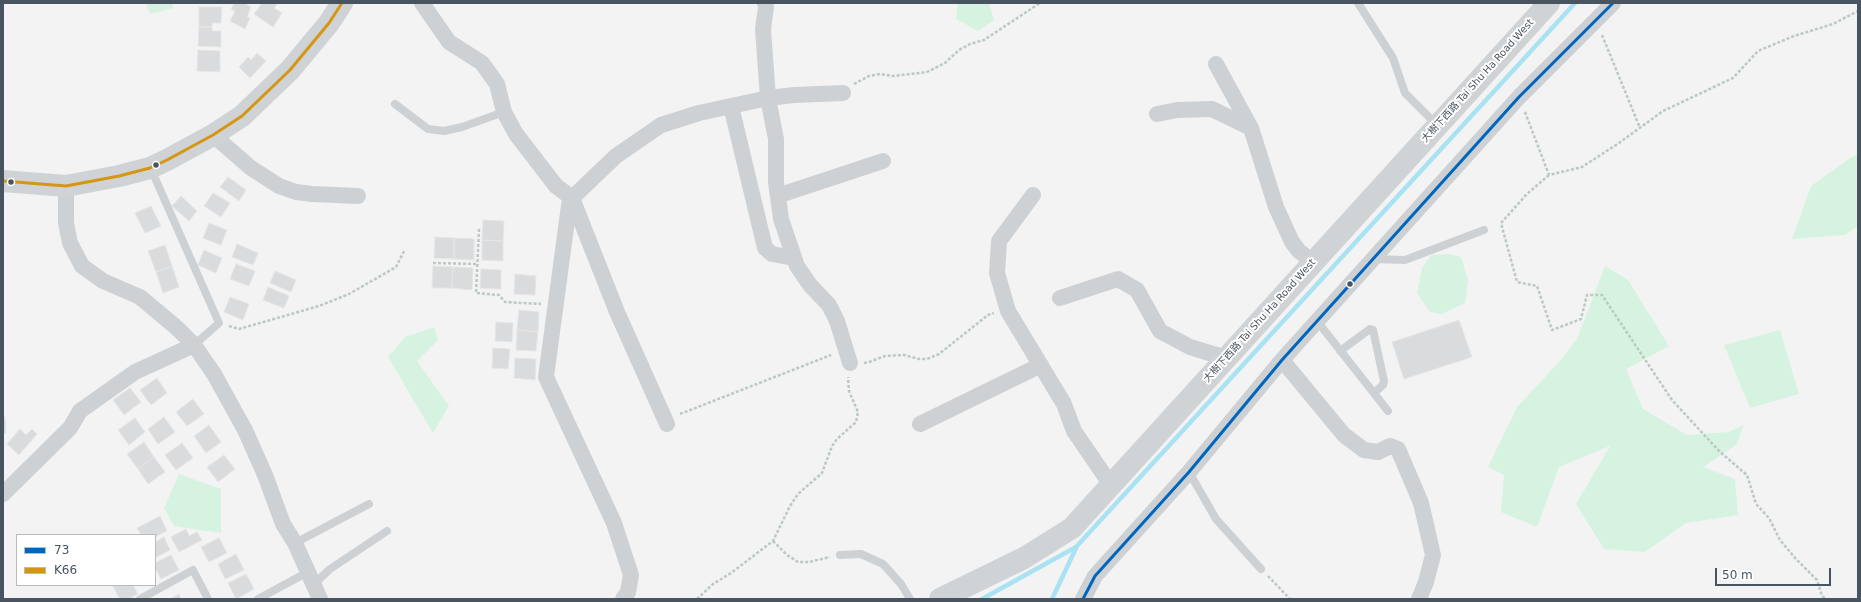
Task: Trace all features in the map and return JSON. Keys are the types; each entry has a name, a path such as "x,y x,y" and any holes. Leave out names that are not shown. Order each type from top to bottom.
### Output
{"street":[{"path":"3,181 66,186 119,176 150,168 212,135 242,116 290,70 329,23 342,3"},
{"path":"422,3 449,42 482,63 497,84 504,112 516,134 556,186 571,198 617,312 667,424"},
{"path":"765,3 766,7 762,29 768,98 776,139 777,191 781,220 794,258 803,277 829,305 846,344 850,363"},
{"name":"大樹下西路 Tai Shu Ha Road West","path":"948,597 1024,558 1072,528 1549,3"},
{"path":"1083,599 1095,576 1189,472 1282,360 1519,97 1613,3"},
{"path":"1216,64 1251,128 1276,207 1292,242 1299,251 1313,262"},
{"path":"623,599 628,592 631,575 614,523 546,377 571,198 616,156 661,124 699,113 768,98 794,94 843,92"},
{"path":"731,106 765,248 772,254 794,258"},
{"path":"1157,114 1177,110 1212,109 1251,128"},
{"path":"212,135 251,168 279,186 296,192 358,196"},
{"path":"777,191 783,194 883,162"},
{"path":"66,186 66,223 70,243 82,266 103,281 140,297 177,328 194,345 214,374 245,430 265,475 283,524 295,543 314,585"},
{"path":"1033,195 999,241 997,273 1008,311 1064,404 1074,431 1111,485"},
{"path":"1060,298 1118,280 1137,290 1160,331 1190,347 1226,358"},
{"path":"3,494 70,428 80,411 136,372 194,345"},
{"path":"1282,360 1344,435 1349,439 1364,450 1378,452 1390,446 1398,449 1421,503 1433,555 1426,582 1419,599"},
{"path":"920,424 1041,365"}],"lane":[{"path":"1358,3 1393,58 1405,93 1437,126"},
{"path":"395,104 428,129 444,131 462,127 504,112"},
{"path":"150,168 219,323 194,345"},
{"path":"1373,259 1405,260 1484,230"},
{"path":"1317,321 1388,411"},
{"path":"1340,351 1370,329 1373,330 1384,381 1384,385 1374,393"},
{"path":"1189,472 1216,519 1262,569"},
{"path":"295,543 369,504"},
{"path":"258,599 314,585 330,569 387,531"},
{"path":"840,555 861,554 882,564 901,584 910,599"},
{"path":"140,599 192,570 208,599"}],"path":[{"path":"843,92 869,76 880,74 894,76 927,72 945,64 959,50 970,44 984,40 1040,3"},
{"path":"1826,599 1822,596 1817,580 1780,540 1769,518 1756,504 1747,475 1719,451 1672,400 1602,295 1587,295 1581,319 1552,330 1537,286 1517,282 1501,223 1527,194 1549,175 1582,167 1663,111 1733,78 1758,51 1794,36 1833,24 1858,10"},
{"path":"1596,19 1640,128"},
{"path":"1519,97 1549,175"},
{"path":"479,230 476,293 499,294 505,302 556,305"},
{"path":"219,323 239,329 319,306 349,294 396,267 404,251"},
{"path":"433,262 477,264"},
{"path":"697,599 713,584 731,573 773,541 790,506 798,494 822,473 832,446 837,438 856,422 858,412 849,391 847,381 850,363 869,362 885,356 904,354 919,359 927,359 939,354 988,315 996,311 1008,311"},
{"path":"667,424 676,416 687,411 838,352 846,344"},
{"path":"773,541 787,555 798,562 809,562 840,555"},
{"path":"1262,569 1290,599"}],"green space":[{"path":"146,3 172,3 173,8 150,14"},
{"path":"958,3 989,3 994,20 978,31 956,19"},
{"path":"1858,154 1858,226 1845,235 1792,239 1811,186"},
{"path":"1450,254 1461,257 1468,280 1465,303 1442,314 1430,312 1417,293 1422,268 1431,255"},
{"path":"1605,266 1628,280 1669,346 1626,369 1643,409 1687,435 1728,432 1744,425 1736,445 1703,467 1735,479 1738,515 1686,523 1645,552 1604,549 1576,504 1610,446 1559,467 1537,527 1501,512 1504,475 1488,467 1517,407 1559,362 1577,339"},
{"path":"434,327 438,340 417,361 449,406 433,433 388,357 405,337"},
{"path":"1780,330 1799,394 1750,408 1724,345"},
{"path":"179,474 221,489 221,533 174,526 164,508"}],"building":[{"path":"234,3 244,3 251,7 247,17 250,18 245,29 230,21 235,11 231,9"},
{"path":"262,3 274,3 277,5 274,8 282,13 273,27 254,14"},
{"path":"199,7 222,7 221,23 212,23 212,27 199,27"},
{"path":"199,27 212,27 212,31 221,31 221,47 198,46"},
{"path":"198,50 220,51 220,72 197,71"},
{"path":"257,53 266,61 250,78 239,67 248,57 251,60"},
{"path":"228,177 246,190 239,201 220,187"},
{"path":"213,193 230,203 221,217 204,206"},
{"path":"181,196 197,211 189,221 172,206"},
{"path":"151,206 161,226 145,233 135,213"},
{"path":"483,220 504,221 503,241 482,240"},
{"path":"209,223 227,230 221,245 203,238"},
{"path":"435,237 454,238 454,259 434,258"},
{"path":"454,238 474,239 474,260 454,259"},
{"path":"482,240 503,241 503,261 482,260"},
{"path":"237,244 258,253 253,265 232,257"},
{"path":"165,245 172,266 156,272 148,251"},
{"path":"204,250 222,258 216,273 198,265"},
{"path":"236,264 255,271 249,286 230,279"},
{"path":"172,266 179,287 163,293 156,272"},
{"path":"433,266 453,267 452,288 432,288"},
{"path":"453,267 473,268 472,290 452,288"},
{"path":"481,269 501,270 501,289 480,288"},
{"path":"275,271 296,280 291,292 270,283"},
{"path":"515,274 536,276 535,295 514,294"},
{"path":"268,287 289,296 284,308 263,300"},
{"path":"230,297 249,304 243,320 224,312"},
{"path":"519,310 539,312 538,332 517,330"},
{"path":"1459,320 1472,357 1404,379 1392,342"},
{"path":"496,322 513,323 512,342 495,341"},
{"path":"517,330 538,332 536,351 516,350"},
{"path":"493,348 510,349 508,369 492,368"},
{"path":"515,358 536,359 535,380 514,378"},
{"path":"157,378 167,393 151,405 140,390"},
{"path":"130,388 141,402 124,415 113,400"},
{"path":"193,399 204,414 187,426 176,412"},
{"path":"3,417 5,417 6,433 3,433"},
{"path":"164,417 175,432 158,444 148,429"},
{"path":"135,418 145,432 129,445 118,430"},
{"path":"209,425 221,442 206,453 194,436"},
{"path":"20,429 26,435 32,429 37,434 19,455 7,444"},
{"path":"144,442 154,457 138,469 127,454"},
{"path":"182,443 193,458 176,470 165,455"},
{"path":"224,455 235,469 218,482 207,467"},
{"path":"154,457 165,472 148,484 138,469"},
{"path":"160,516 167,531 156,536 156,534 140,534 137,528"},
{"path":"186,529 189,536 197,532 202,540 179,552 171,537"},
{"path":"164,537 170,550 156,557 156,541"},
{"path":"219,538 227,553 209,562 201,547"},
{"path":"236,554 244,570 225,579 218,564"},
{"path":"171,555 179,570 161,579 156,570 156,562"},
{"path":"246,574 254,589 236,599 228,583"},
{"path":"113,586 134,586 138,594 128,599 120,599"},
{"path":"179,594 181,599 170,599"}],"waterway":[{"path":"982,599 1076,547 1575,3"},
{"path":"1052,599 1076,548"}],"transit line":[{"name":"K66","path":"3,181 66,186 119,176 150,168 167,160 213,135 242,116 290,70 329,23 342,3"},
{"name":"73","path":"1083,599 1095,576 1189,472 1282,360 1519,97 1613,3"}]}
